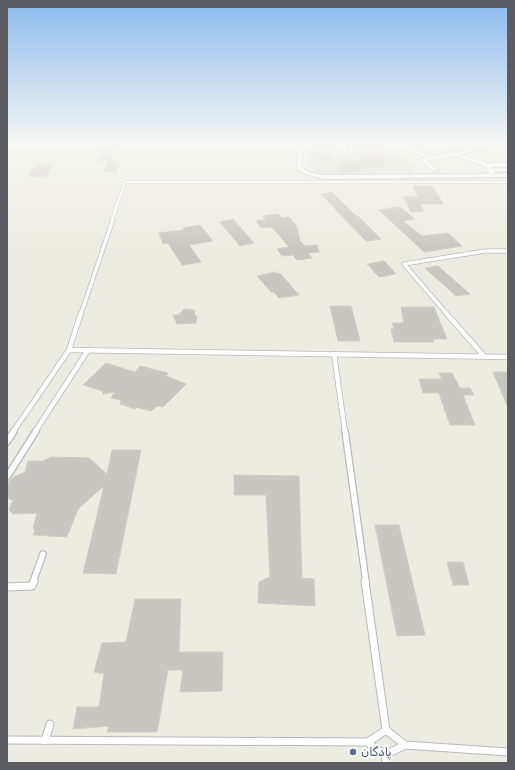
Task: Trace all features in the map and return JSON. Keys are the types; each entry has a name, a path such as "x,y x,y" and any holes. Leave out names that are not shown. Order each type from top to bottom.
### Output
{"lane":[{"path":"7,442 69,350 125,182 508,182"},
{"path":"484,356 404,264 485,251 508,251"},
{"path":"69,350 508,357"},
{"path":"7,477 88,350"},
{"path":"334,354 386,730 405,745 508,752"},
{"path":"7,587 32,586 43,554"},
{"path":"45,741 50,724"},
{"path":"7,740 367,742 386,730"},
{"path":"367,742 386,759 405,745"}],"building":[{"path":"413,186 432,186 443,204 420,204 424,211 411,212 404,197 418,197"},
{"path":"332,192 381,239 366,241 321,194"},
{"path":"400,207 415,219 403,221 422,236 448,233 462,246 424,252 379,210"},
{"path":"278,214 282,218 289,217 297,227 300,241 305,246 317,245 319,252 308,253 312,258 297,260 293,255 282,256 277,249 289,247 272,227 261,228 256,221 266,220 263,216"},
{"path":"233,219 254,243 240,246 220,222"},
{"path":"200,225 213,241 189,245 201,262 182,265 168,243 163,244 159,233 184,230 183,228"},
{"path":"384,261 396,274 379,277 367,264"},
{"path":"438,266 470,294 456,296 425,268"},
{"path":"276,272 277,274 280,273 299,295 279,298 274,292 271,292 257,276"},
{"path":"330,306 351,306 360,341 338,341"},
{"path":"401,307 434,307 447,339 433,339 434,342 394,342 391,329 394,329 392,323 404,323"},
{"path":"184,309 195,310 194,315 197,316 196,323 177,324 173,315 179,315"},
{"path":"106,363 135,372 140,366 168,373 166,376 186,384 163,407 157,406 151,411 136,407 135,409 120,404 121,400 111,398 115,392 103,394 103,391 83,385"},
{"path":"493,372 508,372 508,408"},
{"path":"439,373 452,373 460,388 470,388 474,395 463,395 475,425 450,425 439,393 423,393 419,379 442,379"},
{"path":"112,450 141,450 116,574 83,573 104,486 78,509 67,537 33,535 35,531 33,528 37,513 13,514 9,510 13,500 9,499 7,490 9,482 14,477 25,472 28,461 43,461 51,457 89,458 107,474"},
{"path":"234,475 299,476 302,578 314,579 315,606 258,603 259,582 270,577 266,495 234,495"},
{"path":"375,525 399,525 425,635 397,636"},
{"path":"447,562 463,562 469,585 453,585"},
{"path":"135,599 181,599 179,652 223,652 222,691 180,692 183,670 168,670 157,732 107,732 109,726 73,729 77,707 99,707 104,674 94,672 102,643 126,642"}],"place":[{"name":"پادگان","path":"353,752"}]}
